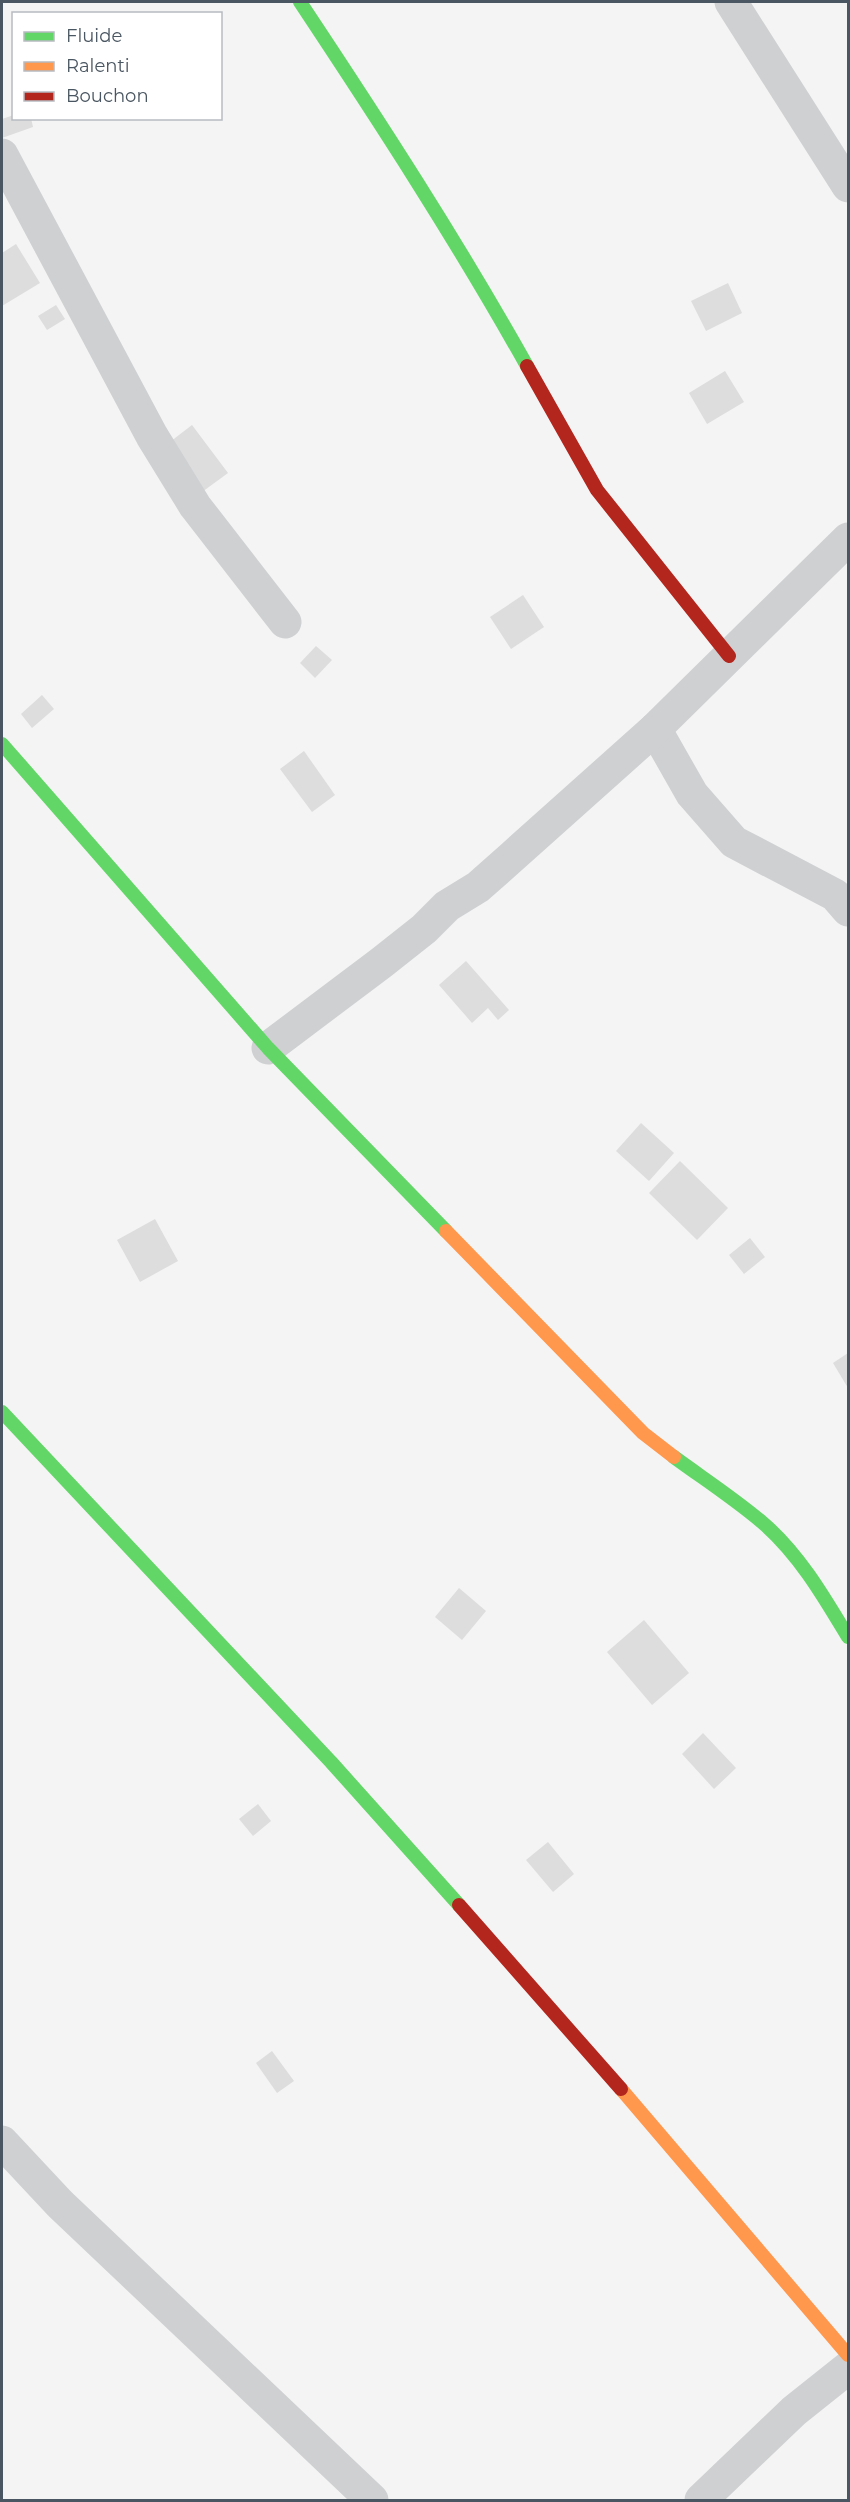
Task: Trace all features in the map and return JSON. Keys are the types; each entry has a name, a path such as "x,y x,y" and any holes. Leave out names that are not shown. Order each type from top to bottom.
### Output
{"street":[{"path":"300,2 377,118 488,296 597,490 729,656"},
{"path":"732,2 849,186"},
{"path":"2,155 152,436 195,506 285,622"},
{"path":"268,1048 424,929 447,906 478,887 655,729 849,539"},
{"path":"655,729 692,794 734,842 836,895 849,910"},
{"path":"2,744 268,1048 643,1433 764,1524 807,1573 849,1637"},
{"path":"2,1412 331,1762 602,2066 849,2355"},
{"path":"2,2142 60,2204 372,2500"},
{"path":"701,2500 794,2411 849,2368"}],"building":[{"path":"12,116 12,120 31,120 33,127 2,138 2,119"},
{"path":"16,244 40,283 2,306 2,253"},
{"path":"728,283 742,313 706,331 691,301"},
{"path":"56,305 65,319 47,330 38,316"},
{"path":"725,371 744,402 707,424 689,393"},
{"path":"192,425 228,473 202,492 166,445"},
{"path":"523,595 544,627 511,649 490,617"},
{"path":"316,646 332,660 315,678 300,663"},
{"path":"42,695 54,709 32,728 21,714"},
{"path":"304,751 335,795 312,812 280,769"},
{"path":"466,961 509,1010 498,1020 488,1008 472,1023 439,985"},
{"path":"641,1123 674,1153 649,1181 616,1151"},
{"path":"680,1161 728,1208 697,1240 649,1193"},
{"path":"155,1219 178,1261 140,1282 117,1240"},
{"path":"750,1238 765,1257 744,1274 729,1255"},
{"path":"848,1353 848,1388 833,1363"},
{"path":"459,1588 486,1611 462,1640 435,1617"},
{"path":"644,1620 689,1673 652,1705 607,1652"},
{"path":"703,1733 736,1768 714,1789 682,1754"},
{"path":"258,1804 271,1821 253,1836 239,1819"},
{"path":"548,1842 574,1874 553,1892 526,1860"},
{"path":"272,2051 294,2081 277,2093 256,2063"}],"traffic: fast":[{"path":"300,2 417,182 527,366"},
{"path":"2,744 268,1048 446,1231"},
{"path":"2,1412 331,1762 459,1905"},
{"path":"674,1457 742,1506 776,1535 810,1577 848,1637"}],"traffic: slow":[{"path":"446,1231 643,1433 674,1457"},
{"path":"621,2089 848,2355"}],"traffic: jam":[{"path":"527,366 597,490 729,656"},
{"path":"459,1905 621,2089"}]}
